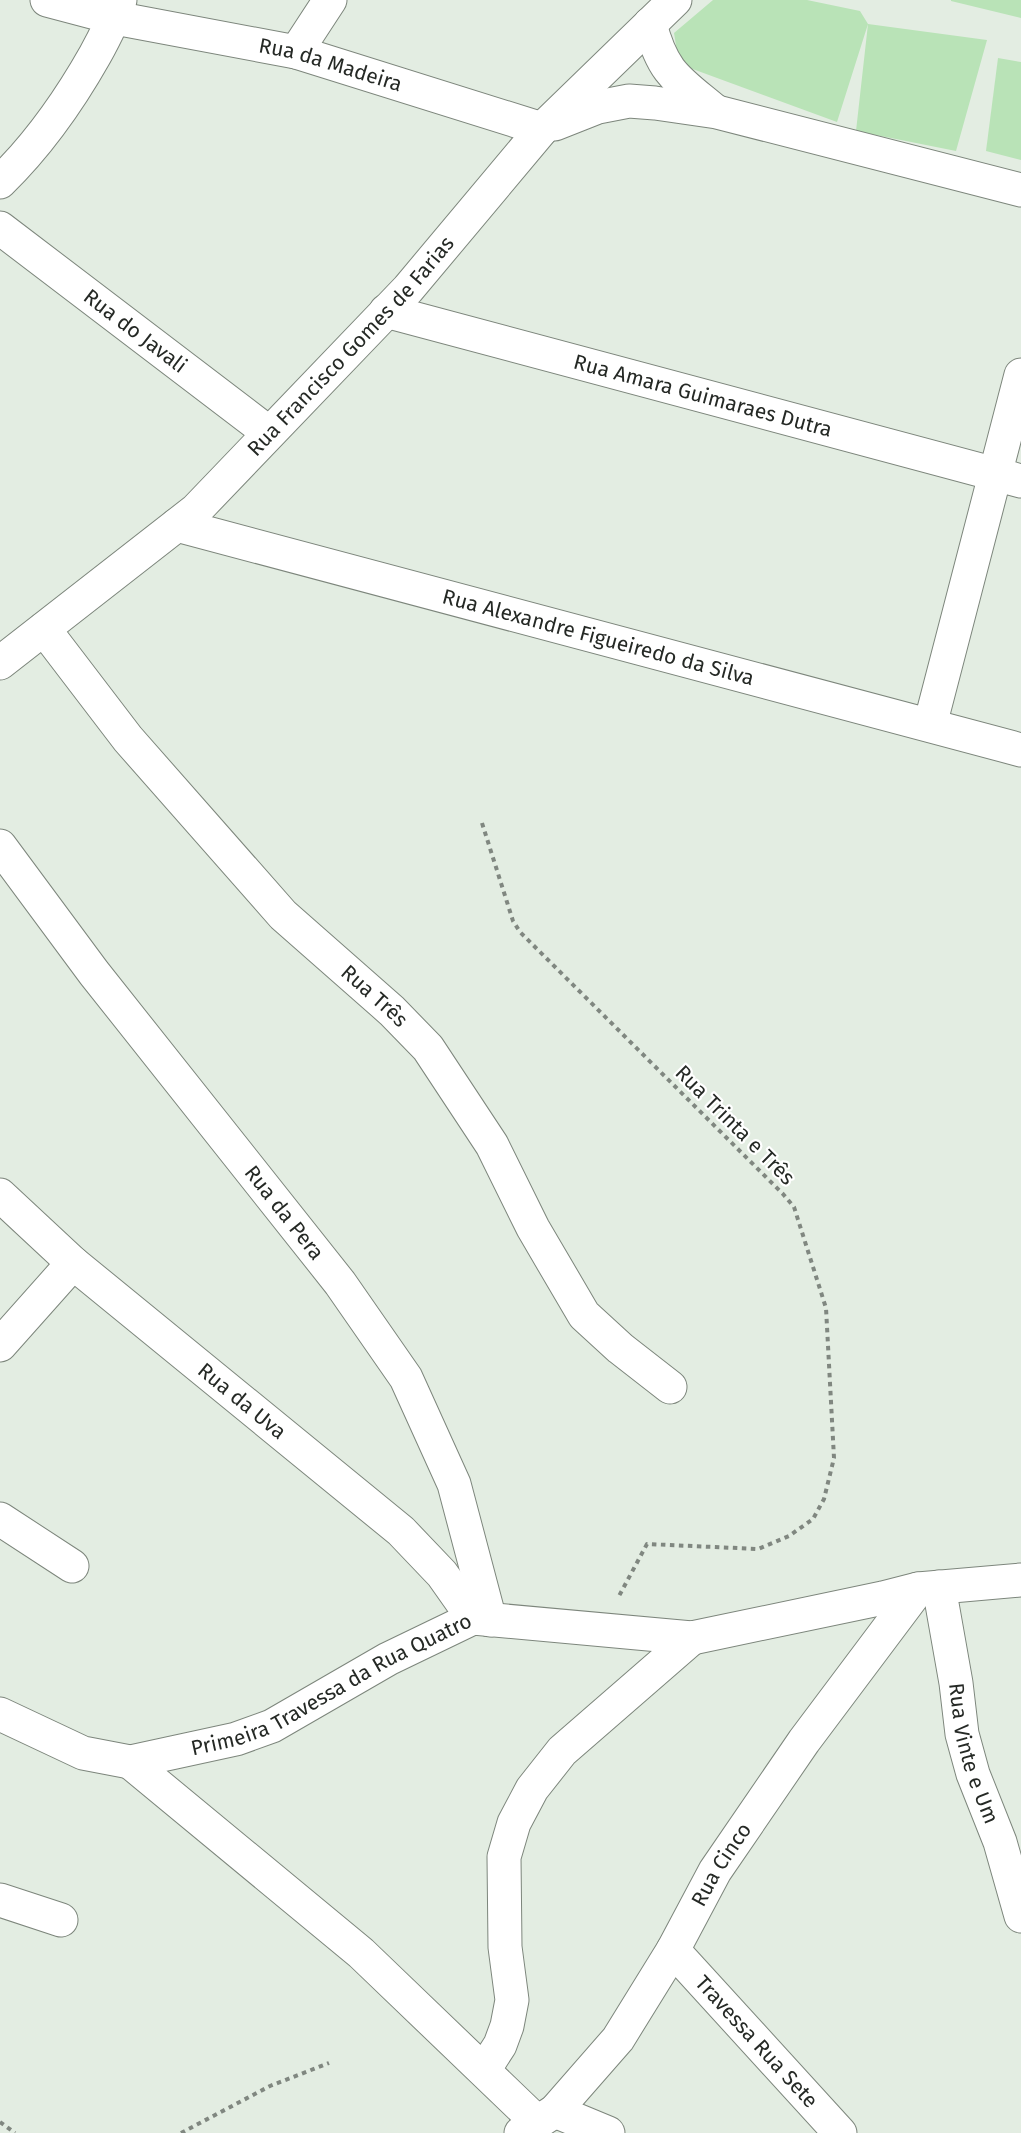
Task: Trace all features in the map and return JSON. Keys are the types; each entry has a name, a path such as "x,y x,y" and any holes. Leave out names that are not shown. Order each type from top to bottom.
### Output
{"street":[{"name":"Rua da Madeira","path":"47,0 117,9 296,52 542,129"},
{"path":"296,52 330,0"},
{"path":"667,7 656,48 675,78 717,112"},
{"name":"Rua Francisco Gomes de Farias","path":"0,663 196,510 408,289 542,129 667,7"},
{"path":"0,182 23,160 77,87 117,9"},
{"path":"542,129 598,108 629,101 717,112 1021,190"},
{"name":"Rua do Javali","path":"0,228 269,433"},
{"name":"Rua Amara Guimaraes Dutra","path":"386,311 1008,478"},
{"path":"930,725 1008,478 1021,375"},
{"name":"Rua Alexandre Figueiredo da Silva","path":"177,525 1021,750"},
{"name":"Rua Três","path":"44,629 128,739 283,915 392,1011 428,1048 492,1145 533,1228 584,1315 620,1348 670,1387"},
{"name":"Rua da Pera","path":"0,846 94,973 340,1283 406,1378 454,1484 482,1619"},
{"name":"Rua da Uva","path":"0,1195 73,1263 401,1531 482,1619"},
{"path":"0,1345 73,1263"},
{"path":"0,1519 72,1566"},
{"name":"Primeira Travessa da Rua Quatro","path":"0,1714 83,1753 130,1762 236,1739 272,1726 388,1659 482,1619 692,1638 929,1588 1021,1580"},
{"name":"Rua Vinte e Um","path":"929,1588 956,1683 962,1734 973,1774 1000,1842 1014,1867 1021,1916"},
{"name":"Rua Cinco","path":"538,2122 618,2039 674,1950 716,1871 804,1741 929,1588"},
{"path":"484,2070 503,2036 512,2000 505,1947 504,1857 514,1823 532,1789 562,1751 692,1638"},
{"path":"130,1762 362,1953 538,2122 608,2133"},
{"path":"0,1900 62,1920"},
{"name":"Travessa Rua Sete","path":"674,1950 840,2133"}],"path":[{"name":"Rua Trinta e Três","path":"482,823 513,921 520,932 783,1194 794,1208 826,1308 834,1458 824,1499 813,1519 789,1536 758,1549 647,1544 601,1631"},
{"path":"181,2133 270,2086 329,2063"},
{"path":"0,2122 15,2133"}],"building":[{"path":"713,0 807,0 860,11 868,24 837,122 679,64 674,33"},
{"path":"1021,0 1021,18 951,1"},
{"path":"868,24 987,40 956,151 856,131"},
{"path":"998,58 1021,62 1021,160 986,151"}]}
